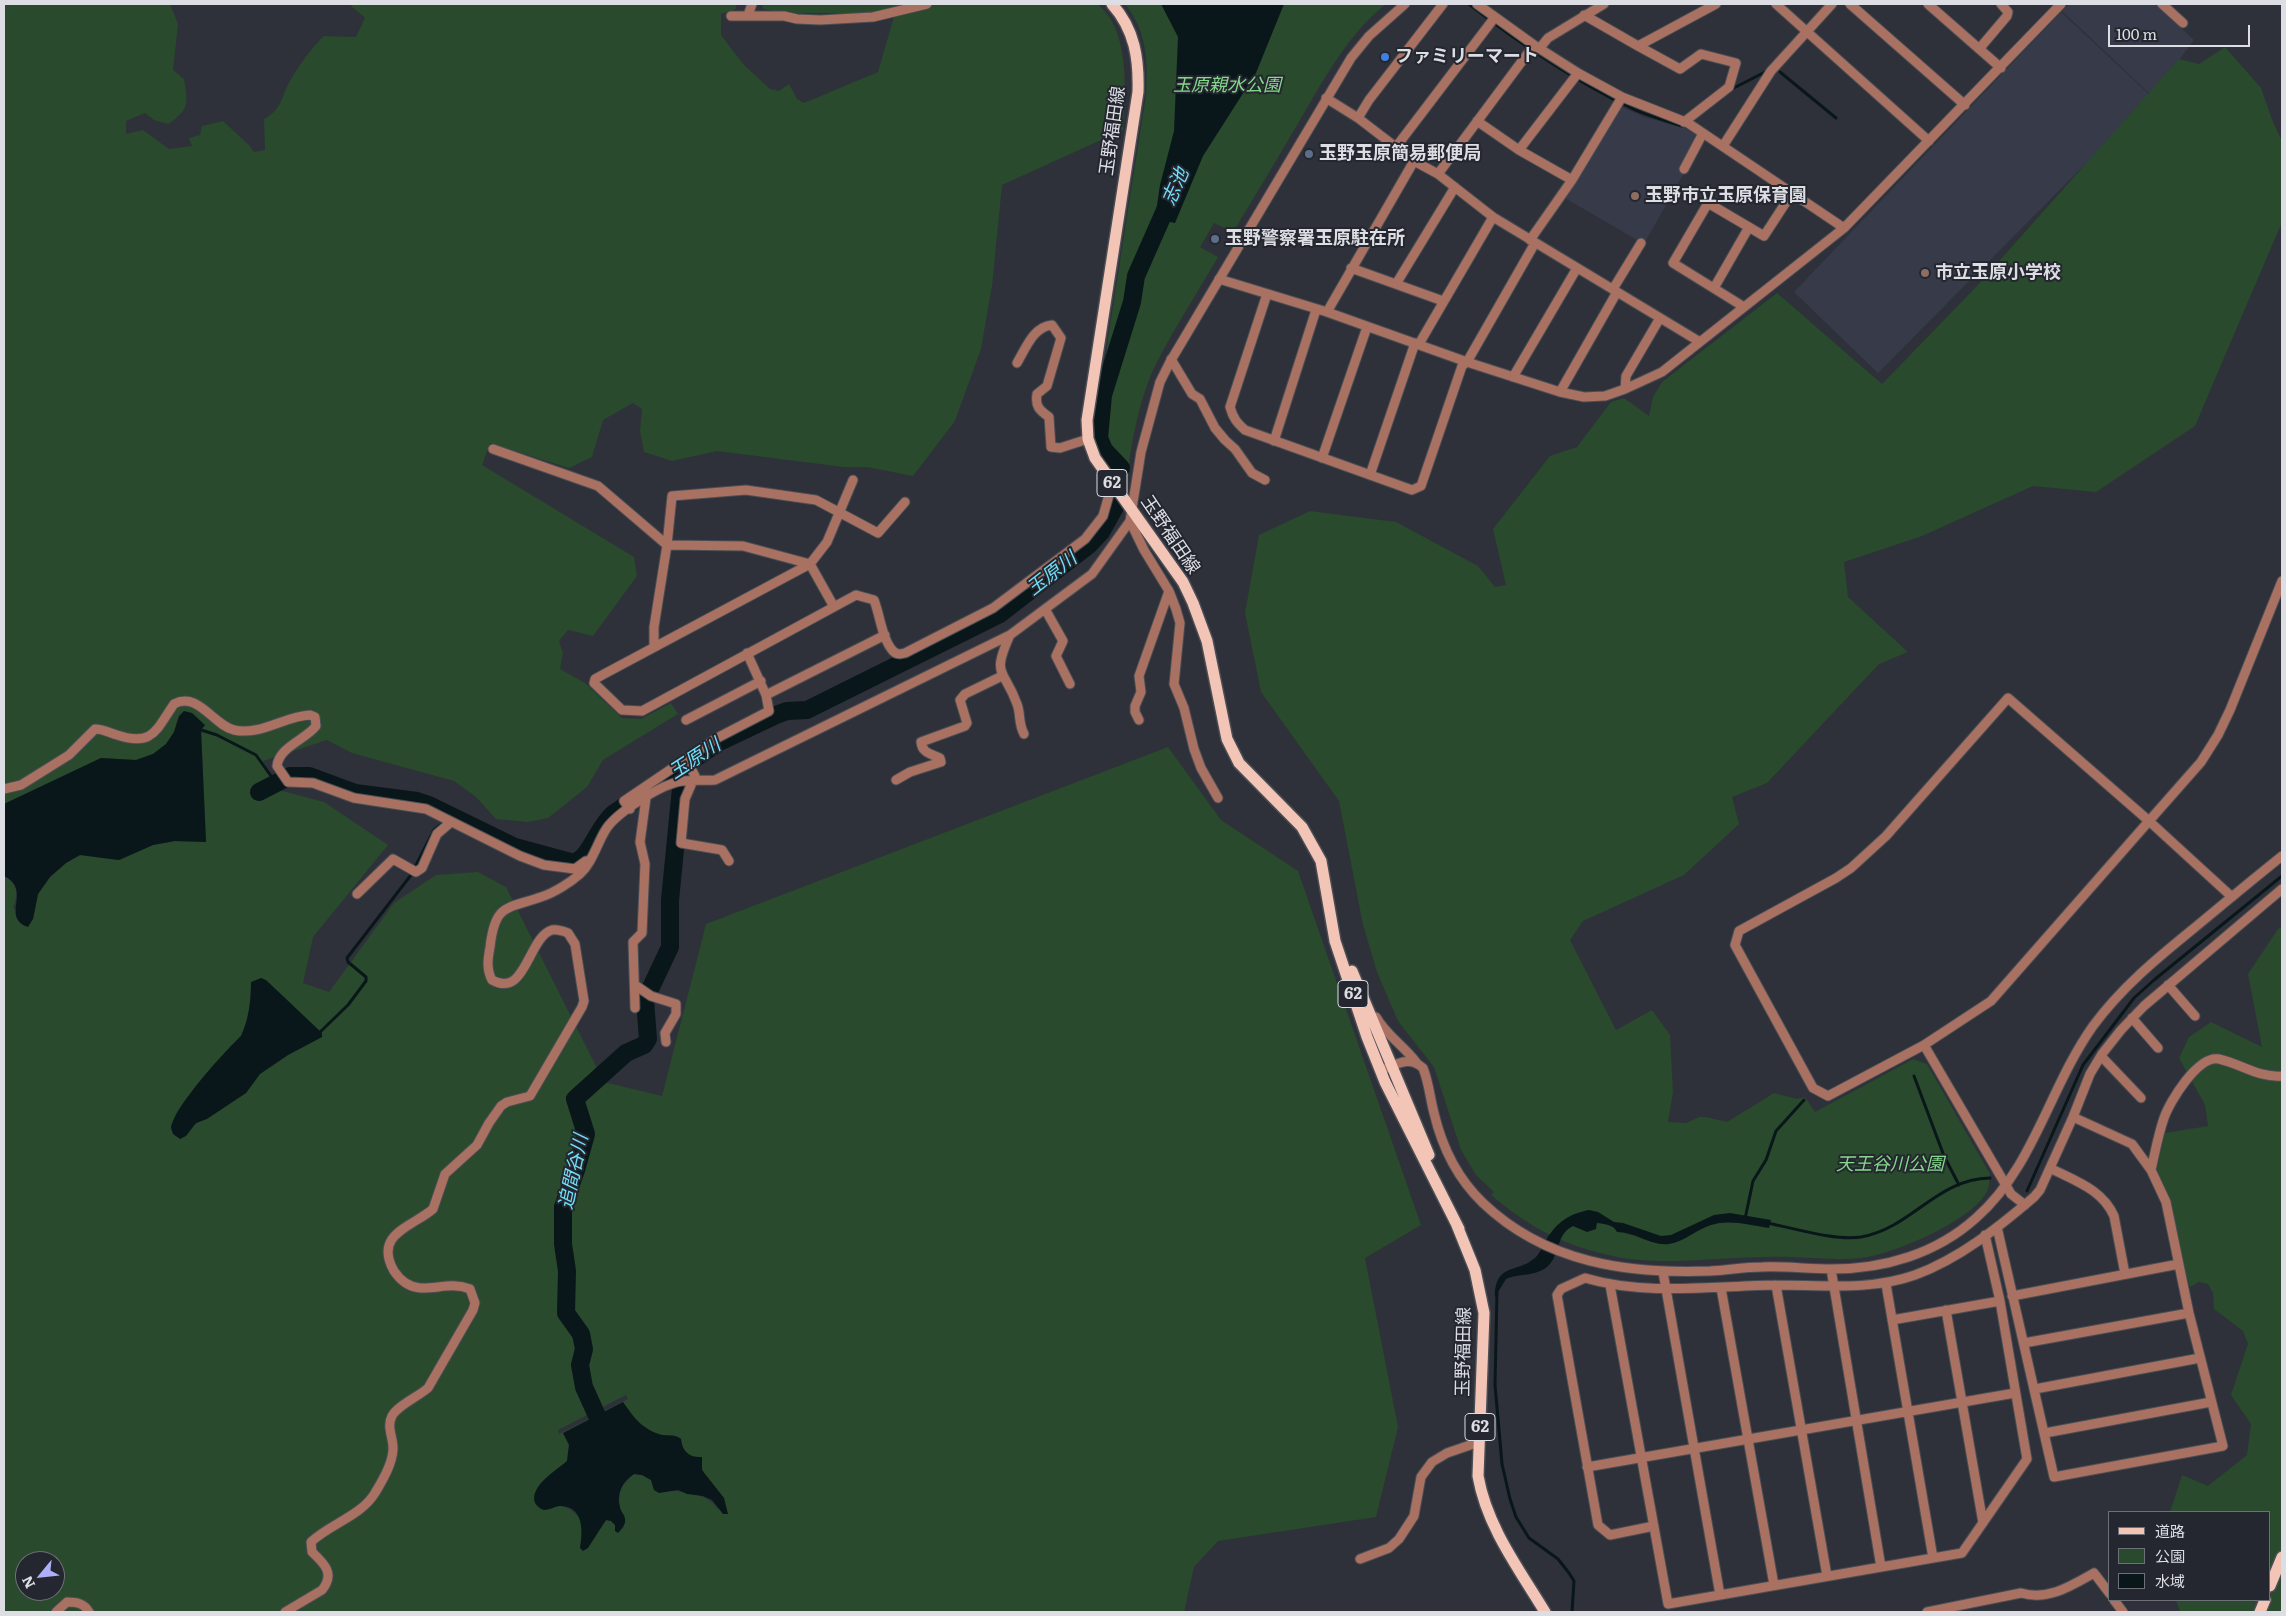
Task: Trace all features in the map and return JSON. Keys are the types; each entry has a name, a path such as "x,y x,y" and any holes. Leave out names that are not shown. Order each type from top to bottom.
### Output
{"main road":[{"name":"玉野福田線","path":"1112,4 1127,26 1136,50 1139,68 1138,92 1087,420 1088,439 1095,458 1131,515 1182,582 1203,627 1227,739 1232,753 1239,763 1302,827 1321,861 1335,941 1367,1037 1386,1068"},
{"name":"玉野福田線","path":"1331,916 1386,1068 1475,1270 1484,1313 1478,1476 1487,1511 1545,1612"},
{"path":"2271,1584 2282,1557"}],"street":[{"path":"748,14 752,4"},
{"path":"730,16 748,14 820,20 873,16 927,4"},
{"path":"687,781 715,780 1010,636 1092,574 1131,515 1138,466 1150,415 1160,382 1171,359 1326,98 1352,58 1369,36 1405,4"},
{"path":"1358,118 1369,100 1443,4"},
{"path":"1477,4 1493,20 1576,76 1620,100 1684,122 1723,146 1844,228"},
{"path":"1438,174 1534,48 1593,7 1604,4"},
{"path":"1638,46 1716,4"},
{"path":"1776,4 1929,141"},
{"path":"1723,146 1771,71 1832,4"},
{"path":"1850,4 1965,105"},
{"path":"1928,4 2001,68"},
{"path":"1980,49 2007,16 2008,12 2001,4"},
{"path":"1219,279 1326,312 1467,362 1560,392 1605,396 1662,372 1844,228 2061,4"},
{"path":"2162,4 2182,23"},
{"path":"1584,15 1680,69 1701,54 1736,63 1729,87 1684,122"},
{"path":"1396,147 1493,20"},
{"path":"1519,150 1576,76"},
{"path":"1326,98 1358,118 1414,161 1438,174 1493,217 1700,342"},
{"path":"1267,294 1230,407 1232,416 1237,424 1245,430 1412,490 1420,486 1462,366 1467,362 1532,241 1572,180 1620,100"},
{"path":"1477,121 1519,150 1572,180"},
{"path":"1684,169 1703,134"},
{"path":"1326,312 1414,161"},
{"path":"1396,284 1455,187"},
{"path":"1744,307 1673,263 1708,202 1764,236 1792,193"},
{"path":"1370,474 1417,343 1493,217"},
{"path":"1714,288 1750,227"},
{"path":"1560,392 1641,243"},
{"path":"1351,268 1443,301"},
{"path":"1513,377 1577,268"},
{"path":"1274,440 1316,310"},
{"path":"1625,389 1626,376 1660,318"},
{"path":"1017,363 1032,336 1040,329 1052,325 1060,338 1047,386 1037,394 1036,402 1039,410 1049,417 1050,447 1060,448 1088,439"},
{"path":"1322,458 1367,327"},
{"path":"1171,359 1192,394 1200,399 1215,428 1224,440 1236,449 1252,472 1265,480"},
{"path":"493,449 598,486 667,545 743,546 810,564 833,605"},
{"path":"853,480 827,542 810,564 654,645 595,679 594,683 597,688 622,710 642,711 833,605 856,595 874,600 885,635 894,652 898,654 905,653 993,608 1084,539 1103,516 1115,487"},
{"path":"654,645 654,627 667,545 672,496 746,490 816,500 878,533 905,502"},
{"path":"1131,515 1144,550 1169,591 1180,623 1174,684 1184,708 1200,768 1218,798"},
{"path":"2232,897 2149,821 2008,698 1867,855 1836,878 1739,931 1735,945 1813,1088 1828,1096 1924,1045 1991,1001 2149,821 2201,762 2218,735 2230,710 2282,581"},
{"path":"1140,720 1135,712 1135,706 1141,692 1139,676 1169,591"},
{"path":"1045,609 1064,642 1056,656 1070,684"},
{"path":"766,695 885,635"},
{"path":"1010,636 999,663 1002,676 1018,707 1018,718 1024,734"},
{"path":"635,1008 633,942 642,933 645,864 640,842 645,794 653,781 689,762 717,738 769,711 761,681 747,653"},
{"path":"896,780 910,772 941,762 940,758 926,753 921,748 921,742 965,726 967,722 960,700 965,694 1002,676"},
{"path":"686,720 761,681"},
{"path":"4,789 21,785 69,755 95,729 134,740 150,736 174,704 184,700 196,703 218,722 234,730 246,731 304,715 315,717 316,726 312,731 281,754 277,766 286,779 313,783 354,798 426,809 520,856 544,865 575,869 591,856"},
{"path":"285,1612 322,1590 326,1585 329,1578 328,1570 324,1563 312,1552 311,1542 358,1511 374,1494 390,1464 393,1451 391,1418 396,1411 428,1388 473,1310 475,1303 470,1289 455,1285 419,1288 400,1279 390,1259 389,1248 392,1238 398,1230 425,1216 433,1209 445,1174 477,1146 489,1123 501,1106 507,1102 530,1096 584,1001 575,944 568,933 554,930 548,932 541,939 516,978 504,985 492,980 487,964 494,924 506,908 544,896 579,875 586,868 610,823 627,805 645,794 687,781 695,776 689,762"},
{"path":"653,781 659,790"},
{"path":"687,781 681,843 722,850 729,861"},
{"path":"357,894 393,859 414,871 422,868 437,834 451,822"},
{"path":"1354,977 1383,1030 1406,1049 1423,1068 1427,1078 1434,1116 1442,1139 1461,1178 1485,1205 1505,1222 1544,1245 1555,1251 1591,1263 1624,1269 1663,1272 1762,1266 1831,1269 1869,1268 1912,1257 1936,1245 1975,1219 2006,1185 2020,1166 2071,1062 2108,1007 2144,969 2282,856"},
{"path":"1584,1278 1610,1285 1666,1288 1833,1287 1886,1284 1938,1265 1985,1236 2025,1205 2040,1190 2090,1074 2100,1056 2132,1018 2168,985 2282,889"},
{"path":"635,985 648,994 676,1004 676,1014 665,1033 666,1042"},
{"path":"2168,985 2195,1016"},
{"path":"2132,1018 2158,1048"},
{"path":"1924,1045 2011,1194 2025,1205"},
{"path":"2100,1056 2141,1098"},
{"path":"2151,1170 2164,1117 2185,1081 2202,1064 2209,1060 2218,1059 2258,1073 2282,1076"},
{"path":"1386,1068 1411,1060 1416,1062"},
{"path":"1997,1227 2054,1477 2223,1446 2200,1358 2166,1202 2151,1170 2132,1144 2073,1117"},
{"path":"2050,1168 2092,1189 2110,1208 2114,1216 2125,1274"},
{"path":"1610,1285 1668,1604 1962,1553 2027,1459 2000,1301 1985,1236"},
{"path":"1591,1263 1584,1278 1561,1289 1557,1295 1598,1526 1610,1535 1654,1526"},
{"path":"2012,1296 2179,1264"},
{"path":"1831,1269 1881,1567"},
{"path":"1663,1272 1720,1595"},
{"path":"1886,1284 1933,1558"},
{"path":"1776,1286 1827,1576"},
{"path":"1721,1288 1774,1586"},
{"path":"1892,1320 2000,1301"},
{"path":"1946,1310 1983,1523"},
{"path":"2024,1344 2190,1313"},
{"path":"2035,1389 2200,1358"},
{"path":"1587,1467 2015,1393"},
{"path":"2045,1433 2211,1402"},
{"path":"1360,1559 1388,1548 1399,1539 1414,1516 1421,1477 1432,1462 1448,1453 1479,1442"},
{"path":"1927,1612 1947,1610 2021,1593 2034,1597 2059,1592 2094,1573 2108,1591"},
{"path":"2115,1601 2123,1612"},
{"path":"56,1612 67,1602 77,1602 86,1608 88,1612"}],"shaded area":[{"path":"2069,4 2155,4 2194,40 2152,96 2062,11"},
{"path":"2061,12 2152,97 1878,373 1794,292"},
{"path":"1620,106 1644,117 1685,128 1703,139 1644,244 1563,197"}],"green space":[{"path":"4,4 170,4 178,24 173,70 184,79 186,105 184,110 168,124 154,120 145,113 126,121 126,134 143,130 169,149 192,146 189,138 200,135 202,126 223,121 254,152 265,150 264,119 275,111 291,79 315,46 324,36 356,37 365,18 351,6 352,4 736,4 736,9 721,14 721,35 743,64 770,89 779,91 789,84 797,99 804,103 878,72 897,6 871,13 788,13 763,9 762,4 1097,4 1108,15 1121,45 1125,80 1123,130 1002,185 992,286 981,349 955,421 913,476 867,467 844,467 717,451 672,461 644,452 640,431 642,409 633,403 603,420 592,457 569,468 490,443 482,465 634,557 637,576 593,636 568,630 559,641 563,653 560,669 585,683 622,718 641,719 671,703 678,714 603,760 587,787 548,818 528,822 496,819 476,797 454,781 352,753 327,740 263,761 275,789 324,802 388,845 313,937 303,983 329,992 394,903 436,875 478,872 506,887 604,1082 662,1096 706,924 1168,747 1221,820 1298,871 1421,1225 1365,1258 1398,1427 1376,1517 1218,1541 1194,1567 1184,1612 4,1612 4,876 12,882 16,889 13,908 33,919 38,894 50,877 66,863 80,855 119,860 153,845 175,841 206,842 201,730 205,725 179,716 174,732 166,744 153,754 136,760 101,758 4,804","holes":["251,982 318,1039 288,1055 260,1074 246,1093 191,1127 175,1115 199,1082 241,1036 248,1016","626,1395 628,1399 559,1434 558,1430","623,1402 644,1427 655,1433 679,1437 685,1451 701,1464 713,1487 724,1498 718,1509 705,1498 698,1495 680,1491 654,1490 651,1480 642,1475 634,1474 621,1489 619,1500 625,1519 615,1531 615,1525 607,1520 580,1548 583,1525 578,1516 570,1509 561,1506 539,1487 567,1461 569,1445"]},
{"name":"玉原親水公園","path":"1125,4 1386,4 1372,16 1348,43 1318,89 1233,232 1214,223 1200,247 1218,257 1178,323 1156,364 1138,416 1128,471 1120,473 1112,471 1101,458 1095,446 1093,426 1096,405 1104,381 1108,338 1146,95 1147,70 1142,36 1138,25"},
{"name":"天王谷川公園","path":"2225,47 2261,88 2282,141 2282,222 2195,426 2096,492 2033,486 1922,536 1844,562 1848,597 1908,652 1879,664 1767,783 1732,797 1739,824 1684,875 1583,921 1570,940 1616,1030 1652,1010 1670,1035 1673,1092 1668,1122 1686,1123 1699,1117 1706,1117 1727,1122 1774,1093 1797,1099 1805,1097 1815,1112 1913,1059 1927,1064 1990,1174 1988,1189 1981,1200 1968,1212 1932,1234 1892,1250 1861,1258 1747,1257 1665,1261 1624,1258 1587,1250 1530,1224 1491,1195 1494,1192 1476,1175 1461,1150 1434,1067 1398,1021 1377,972 1363,925 1339,801 1261,692 1245,613 1259,535 1310,511 1396,522 1478,566 1495,587 1506,585 1493,529 1550,456 1577,447 1611,402 1624,398 1649,416 1653,397 1662,382 1777,293 1882,384 1976,287 2179,59 2199,64"},
{"path":"2282,927 2282,1612 2180,1612 2176,1601 2271,1601 2271,1511 2170,1511 2182,1475 2208,1486 2247,1455 2251,1424 2231,1395 2248,1344 2243,1331 2214,1309 2213,1293 2208,1284 2199,1282 2190,1287 2157,1169 2165,1133 2208,1126 2205,1105 2179,1058 2189,1037 2211,1022 2262,1047 2248,974 2278,929"}],"water":[{"path":"1161,4 1284,4 1256,73 1203,156 1175,223 1155,219 1160,185 1174,131 1178,37"},
{"path":"184,711 192,713 205,725 201,730 206,842 175,841 153,845 119,860 80,855 66,863 50,877 38,894 33,919 28,927 20,923 16,910 16,888 4,876 4,804 101,758 136,760 153,754 166,744 174,732 179,716"},
{"path":"261,978 266,980 322,1033 322,1037 288,1055 260,1074 246,1093 207,1119 196,1123 186,1136 180,1139 173,1134 171,1128 174,1119 201,1080 241,1036 249,1009 251,982"},
{"path":"1589,1210 1598,1212 1614,1222 1623,1223 1661,1236 1671,1235 1714,1215 1730,1213 1771,1220 1769,1228 1740,1223 1718,1223 1706,1227 1680,1241 1669,1244 1655,1243 1630,1234 1617,1232 1613,1227 1605,1224 1597,1223 1596,1229 1587,1232 1573,1226 1564,1234 1555,1256 1548,1266 1538,1272 1506,1279 1495,1297 1496,1286 1503,1273 1522,1266 1536,1257 1550,1234 1564,1220"},
{"path":"623,1402 644,1427 662,1435 679,1437 687,1453 702,1457 702,1470 724,1498 728,1514 723,1514 712,1500 703,1496 687,1494 678,1490 659,1493 654,1490 651,1480 642,1475 634,1474 623,1485 619,1498 620,1508 625,1521 624,1525 618,1533 615,1531 615,1525 611,1521 606,1520 588,1548 583,1551 580,1548 582,1535 580,1521 573,1510 559,1506 543,1510 535,1503 534,1497 545,1479 567,1461 569,1445 563,1433"}],"waterway":[{"path":"1469,4 1507,33 1567,73 1637,111 1682,126"},
{"path":"1730,90 1765,72"},
{"path":"1780,72 1836,118"},
{"name":"志池","path":"1121,468 1104,450 1099,438 1103,395 1132,302 1136,276 1170,199"},
{"name":"玉原川","path":"259,792 290,776 309,776 355,793 417,801 515,847 574,863 590,848 607,820 613,814 719,742 776,715 787,711 807,710 1000,614 1089,545 1101,532 1115,507"},
{"path":"198,729 217,735 256,755 276,783"},
{"name":"追間谷川","path":"603,1429 584,1387 580,1365 584,1349 581,1334 566,1313 567,1271 563,1244 563,1207 586,1134 575,1099 626,1053 644,1045 648,1039 645,1000 670,947 670,900 683,768"},
{"path":"318,1034 348,1005 366,981 366,977 348,962 347,958 411,875 434,830 443,823"},
{"path":"2027,1191 2083,1065 2134,998 2282,876"},
{"path":"1914,1076 1944,1156 1959,1185"},
{"path":"1745,1219 1753,1181 1766,1160 1776,1131 1804,1100"},
{"path":"1767,1223 1827,1236 1861,1237 1879,1232 1895,1224 1954,1186 1971,1180 1990,1178"},
{"path":"1497,1291 1495,1385 1502,1464 1510,1499 1516,1517 1529,1538 1558,1559 1574,1581 1572,1612"}],"place":[{"name":"ファミリーマート","path":"1385,57"},
{"name":"玉野玉原簡易郵便局","path":"1309,154"},
{"name":"玉野市立玉原保育園","path":"1635,196"},
{"name":"玉野警察署玉原駐在所","path":"1215,239"},
{"name":"市立玉原小学校","path":"1925,273"}]}
